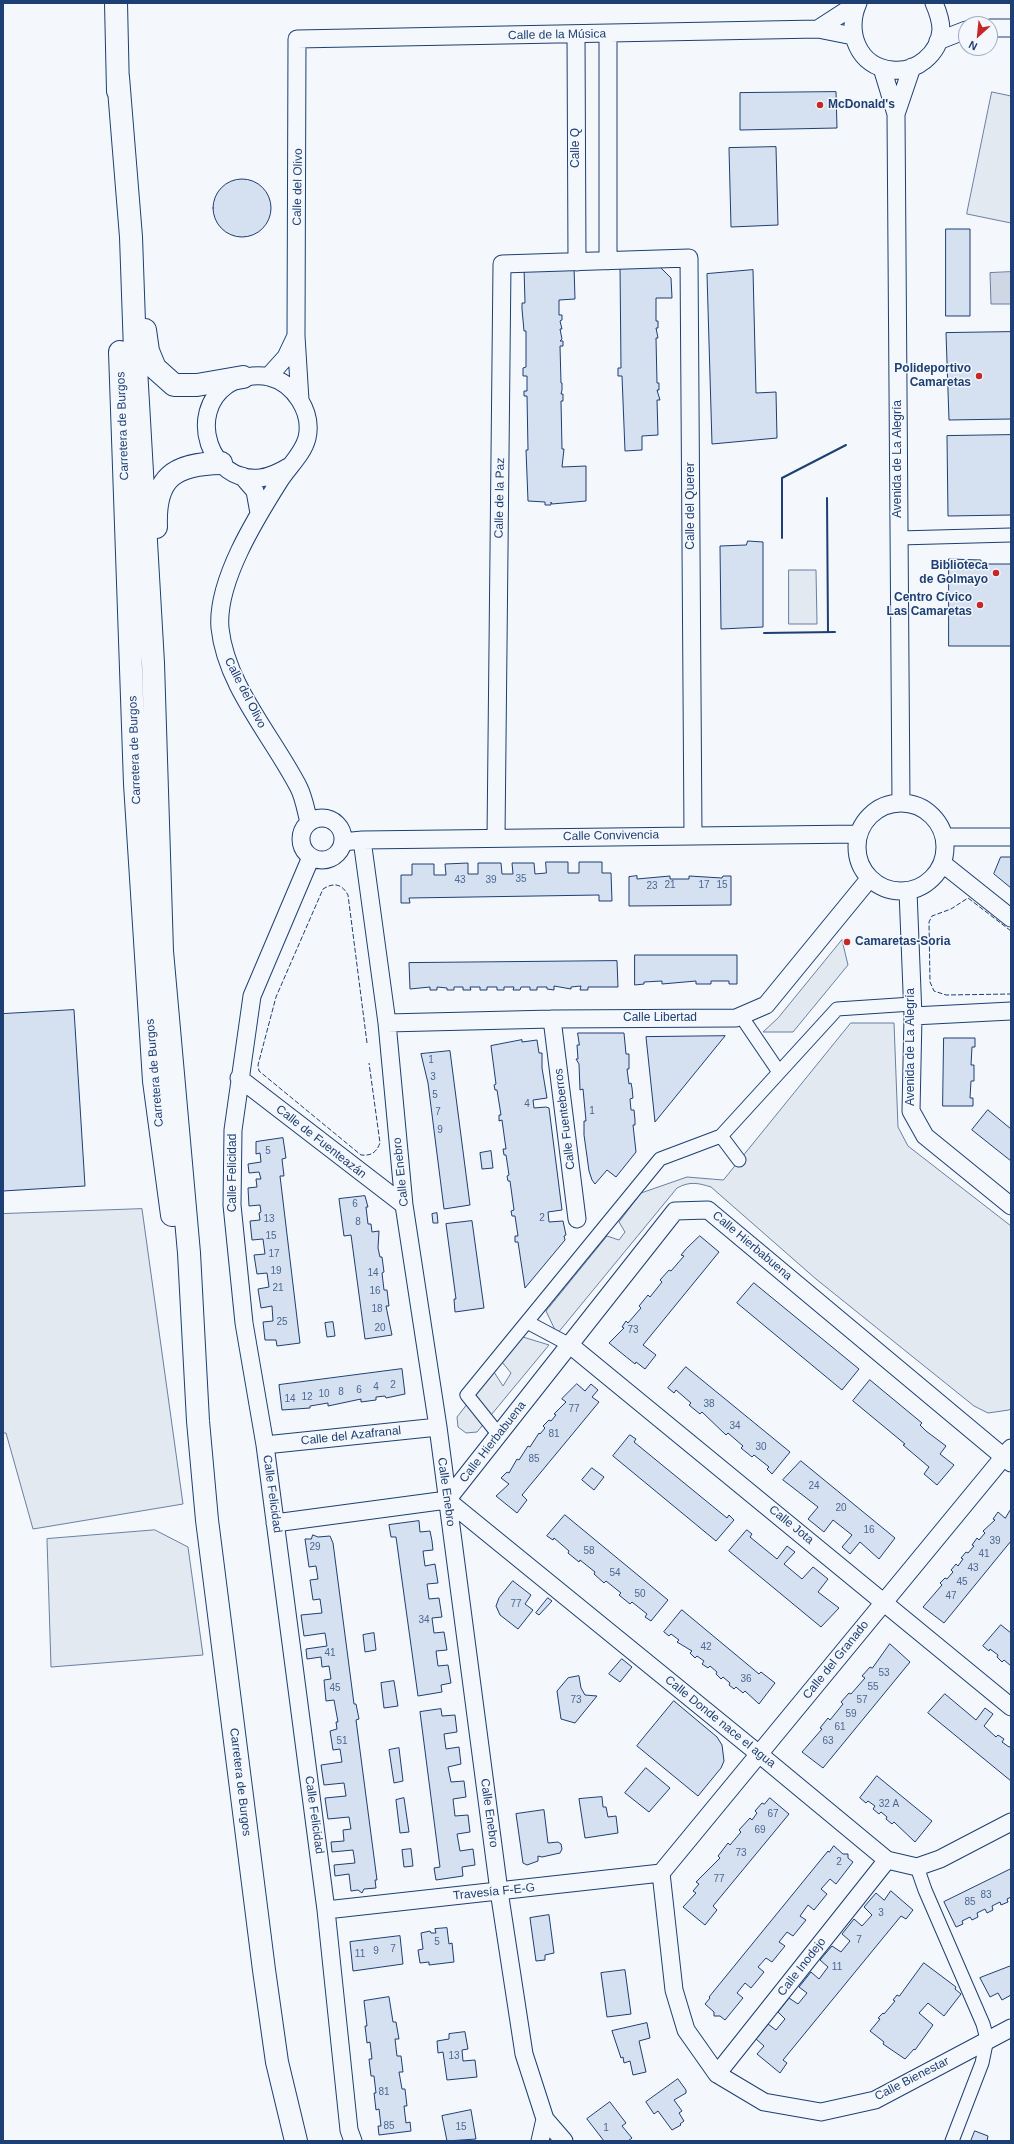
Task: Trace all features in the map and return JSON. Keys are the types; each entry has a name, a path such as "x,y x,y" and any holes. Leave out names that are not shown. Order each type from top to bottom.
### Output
{"highway":[{"name":"Carretera de Burgos","path":"116,3 118,77 119,314 135,784 154,1081 198,1421"},
{"name":"Carretera de Burgos","path":"118,77 131,237 135,351 153,662 162,951 189,1253 198,1421 207,1520 264,1970 278,2062 296,2141"},
{"path":"131,237 148,351 155,368 174,385 197,385 243,377"},
{"path":"162,951 170,814 155,507 164,482 180,469 208,463 221,463"}],"street":[{"name":"Calle de la Música","path":"818,28 858,3"},
{"path":"858,3 852,25 853,36 859,50 869,61 882,68 892,70 912,67 924,61 932,52 938,41 941,29 937,10"},
{"path":"937,10 958,22"},
{"name":"Calle de la Música","path":"297,39 608,34 818,28 853,36"},
{"path":"998,28 1011,28"},
{"path":"938,41 958,33"},
{"name":"Calle Q","path":"576,34 577,262"},
{"path":"608,34 608,261"},
{"name":"Calle del Olivo","path":"297,39 296,336 300,400"},
{"name":"Avenida de La Alegría","path":"896,114 912,67"},
{"name":"Avenida de La Alegría","path":"882,68 896,114 901,803"},
{"name":"Calle del Querer","path":"608,261 689,258 693,835"},
{"name":"Calle de la Paz","path":"496,838 502,264 608,261"},
{"name":"Calle del Olivo","path":"268,377 286,357 296,336"},
{"path":"243,377 268,377 280,381 294,391 300,400 308,421 307,438 301,453 290,466 275,475 259,478 242,476 227,469 215,457 208,443 205,426 208,410 216,396 228,384 243,377"},
{"name":"Calle del Olivo","path":"290,466 259,513 224,588 220,626 225,656 253,712 300,789 309,822"},
{"path":"242,476 255,490 259,513"},
{"path":"899,538 1011,535"},
{"path":"901,803 915,806 928,812 938,823 944,837 945,850 942,863 934,876 922,886 908,891 894,890 881,886 870,878 862,868 858,857 857,845 859,834 865,821 875,812 887,805 901,803"},
{"path":"316,818 324,818 332,820 338,826 342,834 343,842 337,854 331,858 318,860 311,857 302,847 300,840 301,834 309,822 316,818"},
{"name":"Calle Convivencia","path":"343,842 362,840 859,834"},
{"path":"944,837 1011,837"},
{"name":"Calle Enebro","path":"362,840 387,1023 404,1205 438,1427 500,1891 524,2054 546,2119"},
{"name":"Calle Felicidad","path":"311,857 252,996 239,1078 233,1130 232,1205 244,1323 265,1445 276,1523 326,1910 349,2130 353,2141"},
{"path":"942,863 1011,918"},
{"name":"Calle Libertad","path":"387,1023 552,1018 736,1018 766,1005 870,878"},
{"name":"Avenida de La Alegría","path":"908,891 913,1010 911,1111 925,1136 1011,1206"},
{"path":"498,1435 467,1394 660,1159 721,1136 837,1009 1011,1011"},
{"path":"741,1016 779,1072"},
{"name":"Calle Fuenteberros","path":"552,1018 577,1219"},
{"name":"Calle de Fuenteazán","path":"239,1078 404,1205"},
{"path":"721,1136 739,1160"},
{"name":"Calle Hierbabuena","path":"447,1500 675,1211 708,1210 1009,1456"},
{"path":"527,1322 570,1344"},
{"name":"Calle Jota","path":"570,1344 1011,1707"},
{"name":"Calle del Azafranal","path":"265,1445 438,1427"},
{"name":"Calle del Granado","path":"661,1873 884,1602 1009,1456"},
{"path":"276,1523 447,1500"},
{"name":"Calle Donde nace el agua","path":"447,1500 760,1754 886,1860 917,1867"},
{"path":"952,2141 982,2063 987,2040 983,2024 924,1890 917,1867 940,1858 1011,1822"},
{"name":"Calle Inodejo","path":"717,2074 886,1860"},
{"name":"Travesía F-E-G","path":"326,1910 661,1873"},
{"name":"Calle Bienestar","path":"661,1873 674,1990 686,2030 717,2074 764,2102 820,2112 875,2100 1011,2028"},
{"path":"540,2141 546,2119"},
{"path":"546,2119 564,2141"}],"shaded area":[{"path":"992,92 1011,96 1011,223 967,214"},
{"path":"1011,272 1011,304 991,304 990,273"},
{"path":"789,570 816,570 817,624 789,624"},
{"path":"842,940 848,965 793,1032 763,1032 778,1018"},
{"path":"851,1023 894,1023 898,1127 908,1146 1011,1226 1011,1408 1009,1410 988,1413 974,1406 816,1279 711,1187 698,1184 686,1184 677,1188 557,1334 546,1311 607,1236 619,1240 625,1232 619,1222 641,1193 687,1177 723,1180"},
{"path":"142,1209 183,1504 33,1529 6,1433 3,1433 3,1214"},
{"path":"523,1337 549,1345 477,1432 466,1433 458,1427 457,1417 468,1403 480,1402 472,1388 494,1372 503,1386 511,1373 502,1362"},
{"path":"155,1530 188,1547 203,1655 51,1667 47,1539"}],"building":[{"path":"836,92 837,128 740,130 740,93"},
{"path":"776,147 778,225 731,227 729,148"},
{"path":"242,179 258,184 266,192 271,208 266,224 258,232 242,237 226,232 218,224 213,208 218,192 226,184"},
{"path":"946,229 970,229 970,316 946,316"},
{"path":"657,264 671,278 672,298 656,298 656,321 658,321 658,328 656,328 658,338 656,338 657,383 659,383 659,390 657,390 660,400 657,400 658,435 642,436 642,450 625,451 622,376 618,376 618,368 621,368 620,265"},
{"path":"574,266 575,299 559,300 559,315 562,315 562,320 560,321 562,329 560,329 562,339 560,341 563,341 563,346 560,346 562,383 561,394 563,394 563,401 561,401 562,449 564,449 562,467 586,466 586,501 552,504 551,502 551,505 545,505 545,502 528,501 526,450 528,450 527,396 524,396 524,391 527,391 527,376 523,376 523,368 526,367 526,331 524,331 522,309 522,303 525,303 524,267"},
{"path":"753,270 756,393 776,392 777,438 712,444 707,274"},
{"name":"Polideportivo Camaretas","path":"1011,332 1011,419 949,420 946,333"},
{"path":"1011,435 1011,515 948,516 947,436"},
{"path":"748,541 763,542 763,627 721,629 720,546 746,545"},
{"name":"Centro Cívico Las Camaretas","path":"949,559 981,560 981,564 1011,564 1011,646 949,646"},
{"path":"1001,857 1011,857 1011,888 994,874"},
{"path":"546,862 568,862 568,873 579,873 579,862 602,862 602,873 611,873 612,901 599,901 599,895 409,898 410,903 401,903 401,875 412,875 412,864 434,864 434,875 446,875 445,864 468,863 468,874 478,874 478,863 501,863 502,874 513,874 512,863 534,863 535,874 546,873"},
{"path":"637,876 637,879 670,876 670,879 689,879 689,876 722,878 723,876 731,876 731,905 629,906 629,877"},
{"path":"635,955 737,955 737,984 729,984 729,981 711,981 711,984 696,984 696,981 662,984 662,981 644,982 644,984 635,985"},
{"path":"617,961 618,987 588,987 588,990 580,990 581,986 571,987 571,989 554,986 554,990 547,989 547,987 537,987 537,990 530,990 530,987 521,987 520,990 513,990 514,987 504,987 504,990 497,990 497,987 487,987 487,990 480,990 480,987 470,987 471,990 463,990 463,987 454,987 454,990 447,990 447,988 437,987 437,990 430,990 430,987 410,989 409,963"},
{"path":"74,1010 85,1186 3,1191 3,1014"},
{"path":"578,1033 624,1033 626,1054 629,1054 629,1069 627,1069 629,1084 631,1083 632,1088 633,1098 630,1099 631,1110 634,1110 635,1125 633,1125 636,1152 616,1177 607,1170 595,1184 589,1171 584,1135 584,1121 586,1121 583,1089 580,1090 579,1064 576,1059 578,1059"},
{"path":"725,1036 655,1122 646,1037"},
{"path":"944,1038 975,1038 975,1047 972,1047 971,1065 974,1065 974,1081 971,1081 970,1098 973,1098 973,1106 943,1106"},
{"path":"522,1040 522,1042 537,1040 539,1053 542,1053 542,1068 547,1098 533,1100 534,1108 549,1108 562,1210 548,1212 549,1222 563,1221 566,1235 564,1236 565,1240 525,1288 518,1242 515,1242 515,1236 518,1236 515,1216 512,1216 511,1211 514,1210 510,1181 508,1181 507,1176 509,1175 506,1155 504,1155 503,1149 506,1149 502,1120 499,1121 499,1115 501,1115 497,1090 495,1090 494,1085 496,1084 491,1046"},
{"path":"450,1051 470,1205 444,1209 428,1083 421,1054"},
{"path":"988,1110 1011,1129 1011,1161 972,1130"},
{"path":"283,1138 286,1158 282,1159 284,1176 280,1176 300,1343 277,1346 276,1340 265,1340 263,1322 273,1321 272,1306 261,1308 258,1289 269,1287 267,1273 257,1274 254,1255 265,1254 263,1239 252,1240 250,1221 260,1220 259,1213 261,1212 260,1205 249,1206 248,1188 257,1187 256,1179 261,1179 259,1172 249,1173 248,1164 261,1162 260,1153 256,1154 256,1142"},
{"path":"491,1151 493,1168 482,1169 480,1153"},
{"path":"365,1196 368,1207 366,1207 368,1224 371,1224 372,1232 379,1231 378,1248 380,1257 382,1257 384,1290 387,1290 389,1306 386,1306 392,1335 365,1339 351,1235 344,1236 339,1199"},
{"path":"437,1213 438,1223 433,1223 432,1214"},
{"path":"472,1221 484,1308 455,1312 454,1299 456,1299 446,1224"},
{"path":"700,1236 719,1252 643,1345 656,1355 645,1369 636,1362 635,1364 609,1343 624,1328 622,1327 626,1321 628,1323 641,1308 639,1306 648,1295 650,1297 662,1282 660,1280 669,1270 671,1271 684,1256 681,1255 686,1249"},
{"path":"754,1283 859,1369 842,1390 737,1303"},
{"path":"333,1322 335,1336 327,1337 325,1323"},
{"path":"686,1367 790,1452 772,1474 767,1469 769,1467 754,1455 752,1457 741,1448 743,1446 728,1433 726,1435 702,1412 700,1414 689,1405 691,1403 676,1390 674,1393 668,1388"},
{"path":"402,1369 405,1394 386,1398 385,1396 376,1397 376,1400 361,1402 361,1399 328,1406 328,1403 310,1406 310,1408 282,1410 279,1385"},
{"path":"870,1380 922,1423 920,1425 926,1431 946,1446 940,1454 954,1465 937,1485 924,1474 929,1467 903,1445 905,1444 853,1401"},
{"path":"577,1384 585,1391 591,1384 598,1390 592,1397 599,1402 522,1495 527,1500 517,1513 496,1496 509,1484 501,1478 507,1472 509,1473 517,1459 519,1460 528,1446 530,1447 539,1433 540,1434 545,1428 543,1426 549,1420 551,1421 556,1415 554,1414 566,1402 562,1399"},
{"path":"630,1435 636,1439 634,1442 727,1518 729,1515 734,1520 716,1541 613,1456"},
{"path":"801,1461 895,1538 879,1559 860,1542 850,1554 842,1547 852,1535 833,1520 824,1532 808,1519 818,1507 783,1480"},
{"path":"592,1468 604,1477 594,1490 582,1480"},
{"path":"1011,1509 1011,1541 944,1623 923,1607 942,1585 940,1583 945,1578 947,1579 953,1572 951,1570 956,1564 958,1566 963,1559 961,1558 974,1546 972,1545 977,1538 979,1540 985,1533 983,1531 995,1520 993,1519 998,1512 1005,1518"},
{"path":"565,1515 668,1600 651,1621 645,1617 647,1614 632,1602 630,1604 619,1595 621,1593 606,1581 604,1583 594,1574 595,1572 568,1553 569,1551 554,1538 553,1540 547,1536"},
{"path":"419,1521 420,1532 430,1531 433,1550 423,1551 425,1566 435,1564 438,1583 427,1584 429,1599 439,1598 442,1617 432,1618 434,1633 444,1632 447,1650 436,1651 438,1666 448,1665 451,1683 441,1685 442,1692 418,1696 396,1537 391,1537 389,1525"},
{"path":"747,1530 752,1534 750,1537 777,1559 787,1546 795,1552 784,1564 802,1579 813,1567 828,1579 818,1592 839,1608 821,1627 729,1551"},
{"path":"313,1535 318,1537 330,1536 333,1543 354,1704 356,1704 359,1719 356,1720 377,1880 375,1880 376,1888 364,1889 362,1893 358,1890 351,1891 349,1874 335,1876 334,1865 355,1863 353,1850 332,1852 331,1842 344,1841 343,1830 351,1829 349,1817 328,1819 325,1798 346,1796 344,1783 324,1785 321,1765 342,1762 340,1749 333,1750 330,1731 337,1729 336,1722 338,1722 334,1700 326,1701 324,1680 331,1679 329,1666 322,1667 321,1657 307,1659 306,1649 327,1646 325,1633 304,1636 301,1615 322,1613 320,1599 313,1600 310,1580 318,1579 316,1566 309,1567 305,1539 311,1539"},
{"path":"513,1581 531,1595 525,1604 533,1610 518,1629 500,1615 496,1606 499,1598"},
{"path":"548,1598 552,1601 539,1615 536,1613"},
{"path":"682,1610 759,1674 761,1672 775,1683 759,1704 745,1691 743,1693 736,1687 734,1689 723,1677 721,1679 716,1674 717,1672 710,1666 708,1668 702,1664 704,1661 697,1656 695,1658 690,1653 692,1651 677,1642 679,1640 671,1634 669,1636 664,1632"},
{"path":"1001,1625 1011,1633 1011,1666 1004,1660 1002,1662 997,1657 998,1655 990,1649 989,1651 983,1646"},
{"path":"374,1633 376,1650 365,1652 363,1635"},
{"path":"890,1644 910,1662 823,1768 802,1752 822,1729 820,1728 828,1718 830,1720 843,1704 841,1702 849,1693 851,1694 865,1678 862,1676 870,1667 872,1668"},
{"path":"622,1659 632,1667 620,1682 609,1674"},
{"path":"579,1676 581,1688 585,1695 597,1696 575,1723 561,1719 557,1691 568,1678"},
{"path":"394,1681 398,1706 384,1708 381,1683"},
{"path":"945,1694 976,1720 985,1708 993,1714 984,1726 996,1737 998,1735 1004,1739 1002,1742 1009,1747 1011,1746 1011,1781 928,1713"},
{"path":"674,1701 717,1737 722,1745 724,1761 721,1768 698,1796 637,1746"},
{"path":"441,1709 442,1716 455,1715 457,1732 444,1734 446,1749 459,1747 461,1764 448,1767 451,1782 464,1781 466,1797 453,1799 455,1816 468,1815 470,1832 457,1834 460,1851 473,1849 475,1865 462,1867 463,1876 436,1880 434,1868 440,1867 420,1712"},
{"path":"399,1748 403,1781 394,1783 389,1750"},
{"path":"646,1768 670,1788 649,1812 625,1793"},
{"path":"877,1776 932,1821 915,1842 894,1822 892,1824 881,1812 879,1814 873,1809 875,1806 868,1801 866,1803 860,1798"},
{"path":"602,1797 603,1807 606,1807 608,1817 616,1816 618,1833 585,1838 579,1799"},
{"path":"404,1798 409,1832 400,1833 396,1800"},
{"path":"770,1798 789,1814 713,1906 717,1910 705,1925 683,1907 696,1893 693,1891 699,1884 696,1882 720,1858 718,1856 728,1843 730,1845 741,1832 739,1830 750,1818 752,1820 757,1813 755,1811 762,1803 764,1804"},
{"path":"544,1810 548,1843 558,1842 561,1844 562,1849 560,1853 542,1857 538,1856 538,1861 527,1865 523,1863 516,1814"},
{"path":"834,1846 843,1854 848,1854 848,1858 853,1862 836,1884 830,1879 821,1889 827,1894 814,1910 808,1905 800,1916 806,1920 793,1936 787,1932 779,1942 785,1946 772,1962 766,1958 758,1967 764,1972 751,1988 745,1983 737,1993 743,1998 725,2020 720,2016 714,2016 714,2012 705,2004 710,1998 709,1997 828,1851 829,1852"},
{"path":"411,1849 413,1866 404,1867 402,1850"},
{"path":"1011,1869 1011,1897 1007,1899 1008,1902 1001,1905 1000,1902 992,1906 993,1910 987,1913 985,1909 977,1913 978,1917 972,1920 970,1917 962,1921 963,1924 956,1927 944,1902"},
{"path":"891,1891 913,1910 906,1919 901,1916 783,2060 787,2063 780,2073 757,2054 764,2046 756,2039 768,2024 776,2030 785,2019 778,2012 789,1998 798,2004 807,1993 799,1987 811,1972 819,1979 828,1967 820,1960 832,1946 841,1952 850,1941 842,1934 854,1919 862,1926 872,1915 864,1907 876,1893 884,1900"},
{"path":"549,1915 554,1953 545,1955 545,1960 536,1961 530,1918"},
{"path":"447,1928 449,1944 452,1943 454,1962 429,1965 429,1962 420,1963 418,1950 423,1949 421,1933 430,1931 431,1933 436,1933 435,1929"},
{"path":"400,1936 403,1964 353,1971 350,1942"},
{"path":"924,1963 956,1987 955,1989 961,1994 944,2016 928,2003 919,2013 933,2025 915,2050 914,2049 905,2059 883,2044 884,2042 870,2031 880,2019 878,2018 883,2013 884,2014 895,2001 893,2000 897,1995 899,1996"},
{"path":"1011,1966 1011,1995 1002,2000 998,1993 990,1997 980,1978"},
{"path":"625,1970 631,2014 607,2017 601,1973"},
{"path":"389,1997 393,2022 396,2022 399,2039 395,2039 397,2056 401,2056 403,2072 399,2072 402,2089 405,2089 407,2106 404,2106 406,2123 410,2122 411,2131 379,2135 378,2126 381,2126 379,2109 376,2110 374,2076 371,2076 369,2059 372,2059 370,2042 367,2043 365,2026 367,2026 364,2001"},
{"path":"647,2023 650,2038 639,2041 646,2072 633,2075 630,2061 624,2063 623,2057 621,2058 612,2031"},
{"path":"465,2032 468,2049 462,2050 463,2061 475,2060 477,2077 447,2080 443,2052 438,2053 437,2041 449,2039 449,2034"},
{"path":"678,2079 686,2090 686,2093 674,2100 682,2111 679,2113 684,2121 680,2124 681,2125 672,2130 658,2111 654,2114 646,2102"},
{"path":"610,2102 626,2123 622,2126 632,2138 628,2141 604,2141 587,2119"},
{"path":"471,2110 476,2139 447,2141 442,2116"},
{"path":"975,2131 988,2136 987,2141 971,2141"}],"fence":[{"path":"367,1043 348,895 340,886 331,885 323,889 276,997 258,1065 259,1071 361,1155 365,1155 373,1153 380,1143 369,1063"},
{"path":"1011,931 968,898 951,909 932,916 929,922 930,982 934,991 946,995 1011,994"}],"wall":[{"path":"782,538 782,478 846,445"},
{"path":"827,498 828,632"},
{"path":"764,633 835,632"}],"place":[{"name":"McDonald's","path":"820,105"},
{"name":"Polideportivo Camaretas","path":"979,376"},
{"name":"Biblioteca de Golmayo","path":"996,573"},
{"name":"Centro Cívico Las Camaretas","path":"980,605"},
{"name":"Camaretas-Soria","path":"847,942"}]}
